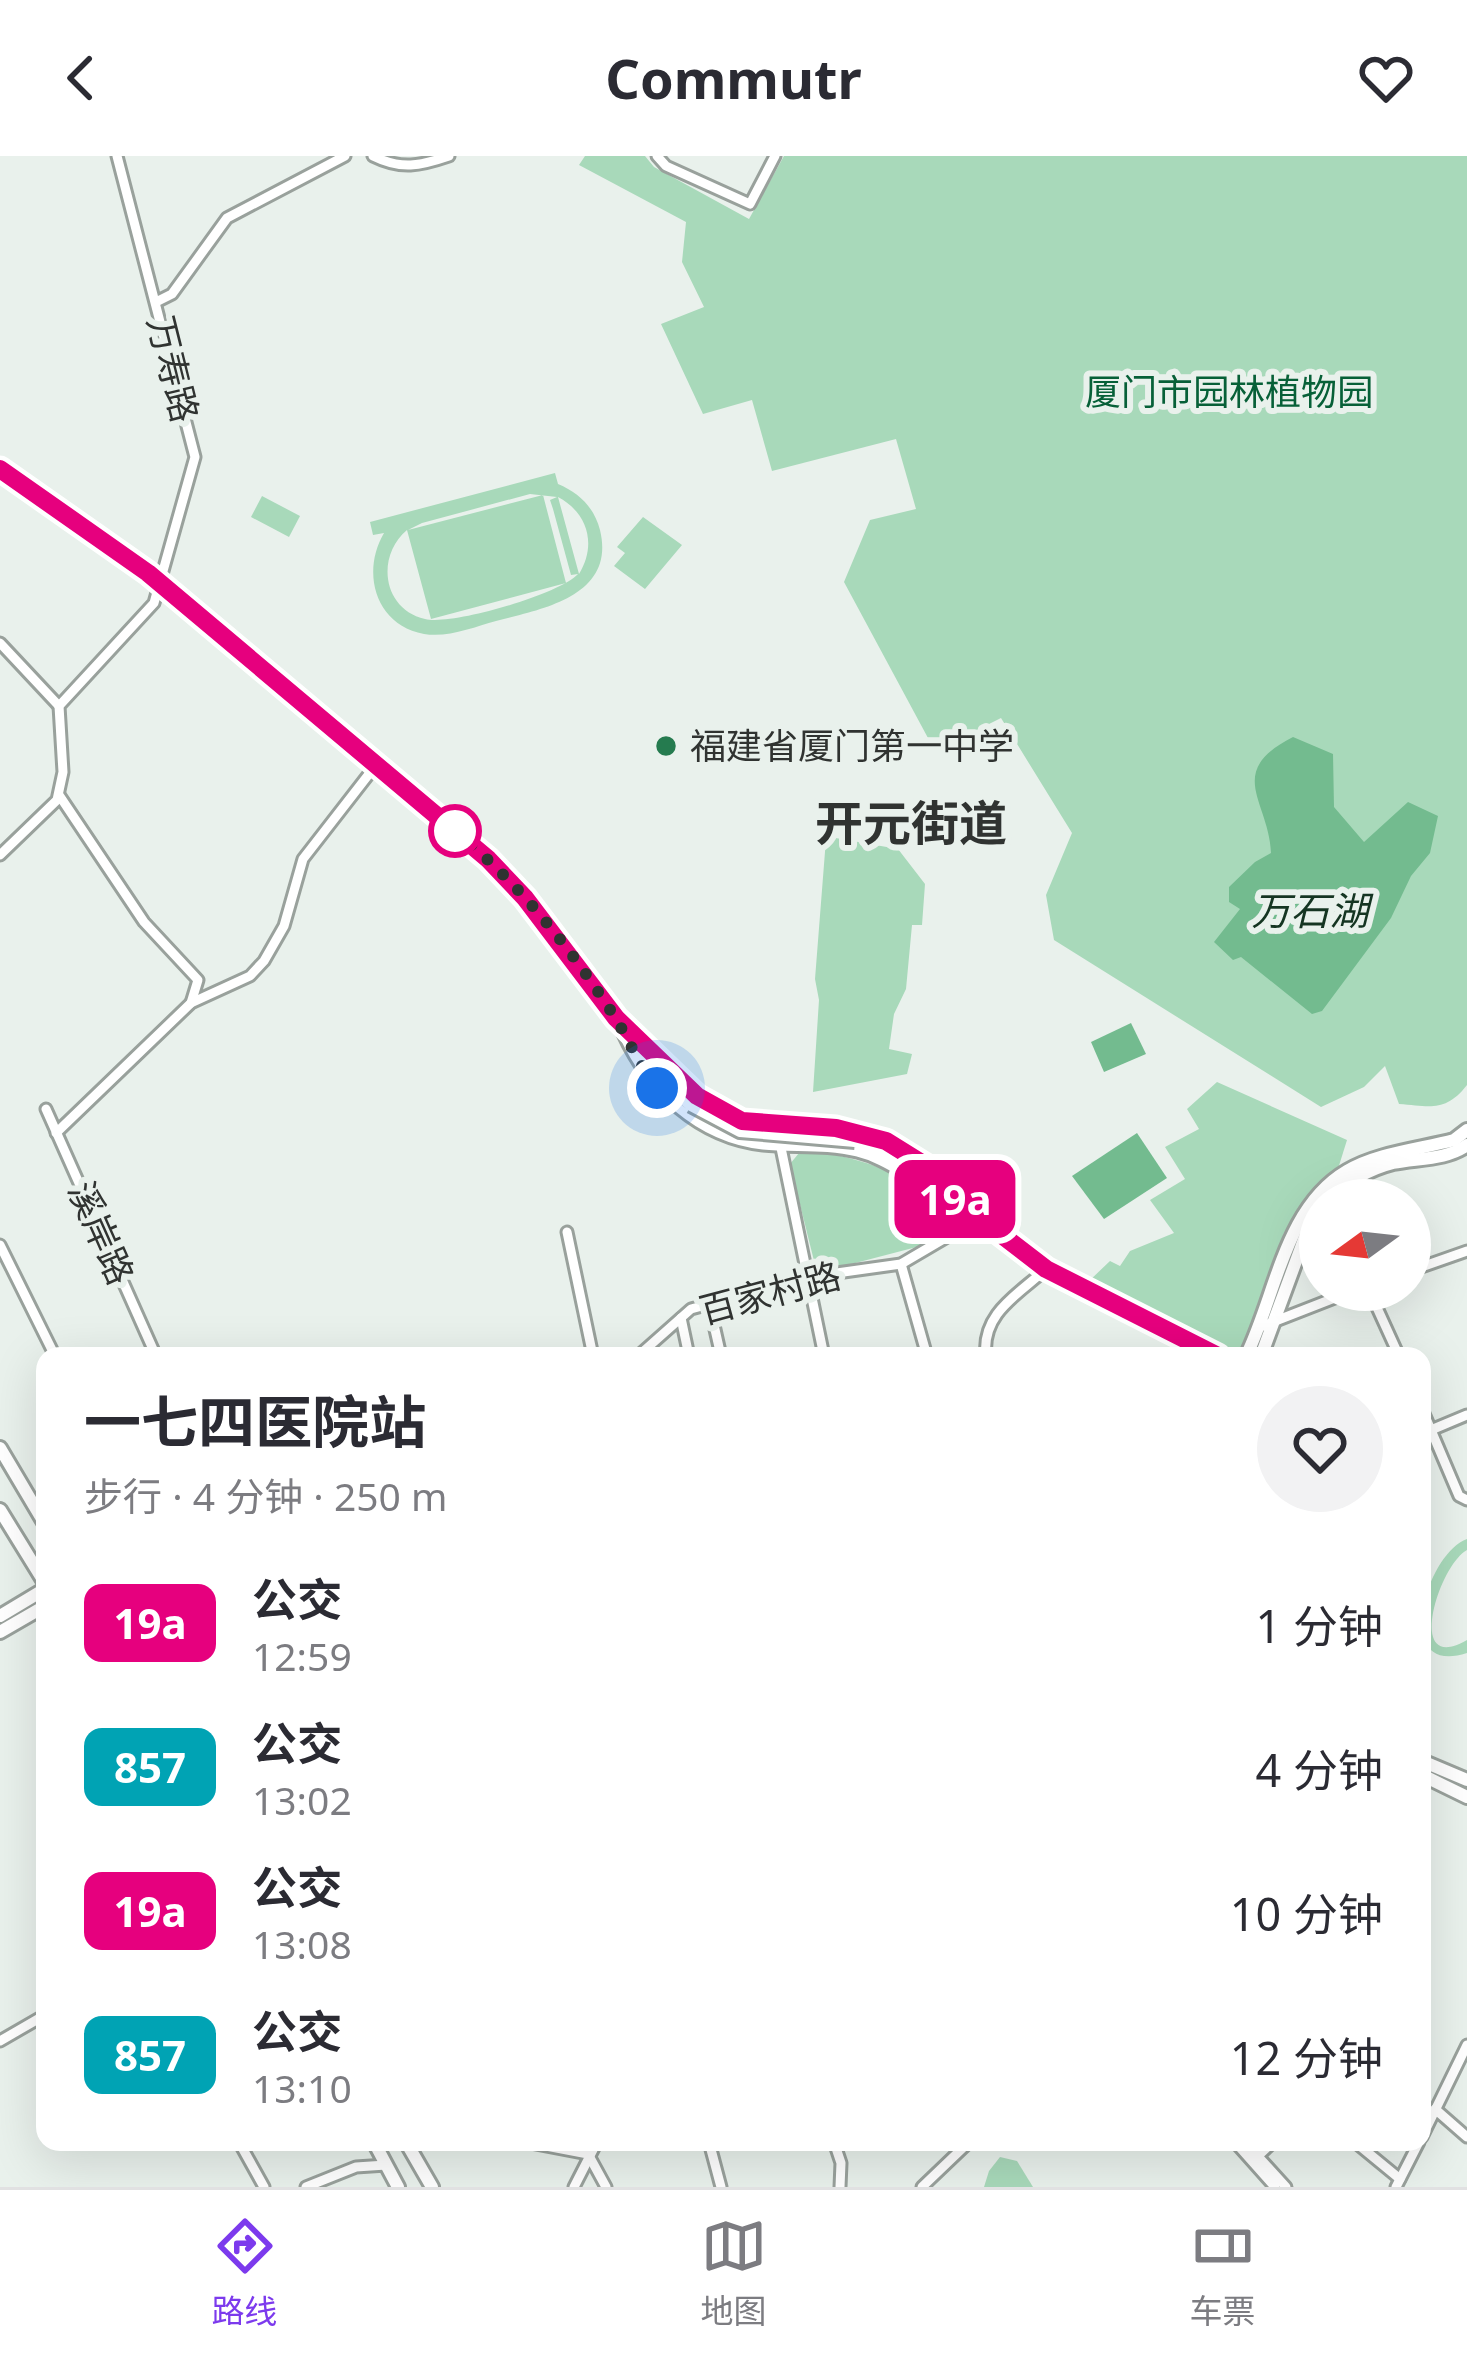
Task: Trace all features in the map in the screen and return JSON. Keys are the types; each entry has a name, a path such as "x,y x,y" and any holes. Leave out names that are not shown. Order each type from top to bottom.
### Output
{"main road":[{"path":"0,469 160,583 488,859 665,1082 691,1106 740,1131 855,1141 910,1165 1046,1269 1200,1347"},
{"path":"1250,1347 1296,1228 1321,1190 1349,1170 1454,1140 1467,1130"},
{"path":"1356,1179 1376,1168 1447,1154 1467,1145"},
{"path":"1265,1347 1299,1254"},
{"path":"0,1448 36,1509"},
{"path":"0,1510 36,1571"},
{"path":"0,1616 36,1592"},
{"path":"0,1632 36,1611"},
{"path":"1431,1765 1467,1780"},
{"path":"1431,1779 1467,1797"},
{"path":"379,2151 398,2187"},
{"path":"411,2151 432,2187"}],"street":[{"name":"万寿路","path":"59,706 149,610 195,457 117,156"},
{"path":"157,302 172,294 227,218 346,156"},
{"path":"373,156 394,166 422,166 449,156"},
{"path":"657,156 666,166 750,204 775,156"},
{"path":"0,643 59,706 63,772 58,800 0,855"},
{"path":"56,1133 190,1003 250,976 264,961 284,926 303,859 376,765"},
{"path":"58,795 144,922 198,980 190,1003"},
{"path":"616,1018 709,1105 742,1121 836,1128 886,1141 931,1169 946,1192"},
{"path":"616,1018 635,1061 684,1113 710,1130 737,1141 855,1151 946,1192"},
{"name":"溪岸路","path":"46,1109 152,1347"},
{"path":"776,1126 820,1347"},
{"name":"百家村路","path":"648,1347 692,1309 808,1277 901,1264 952,1234 966,1209"},
{"path":"567,1232 591,1347"},
{"path":"0,1245 51,1347"},
{"path":"1431,1263 1467,1251"},
{"path":"901,1264 924,1347"},
{"path":"985,1347 994,1316 1046,1269"},
{"path":"709,1304 719,1347"},
{"path":"1260,1327 1301,1311"},
{"path":"1379,1311 1395,1347"},
{"path":"681,1318 687,1347"},
{"path":"1431,1430 1467,1415"},
{"path":"1431,1440 1459,1496 1467,1500"},
{"path":"0,2041 36,2020"},
{"path":"1431,2120 1466,2052"},
{"path":"1436,2110 1467,2137"},
{"path":"244,2151 264,2187"},
{"path":"572,2151 588,2154"},
{"path":"574,2187 590,2151"},
{"path":"711,2151 721,2187"},
{"path":"837,2151 840,2187"},
{"path":"922,2187 960,2151"},
{"path":"1243,2151 1275,2187"},
{"path":"1253,2151 1286,2187"},
{"path":"1258,2156 1264,2151"},
{"path":"1364,2151 1398,2183 1415,2151"},
{"path":"588,2154 606,2187"},
{"path":"306,2187 356,2167 386,2165"}],"green space":[{"name":"厦门市园林植物园","path":"585,156 645,156 654,167 749,219 784,156 1467,156 1467,1085 1459,1094 1436,1106 1399,1104 1385,1066 1364,1087 1321,1107 1054,940 1046,895 1072,833 1001,718 935,751 844,582 870,520 916,509 896,439 772,471 752,400 703,414 661,324 704,307 682,262 686,222 579,165"},
{"path":"555,473 558,484 579,496 594,514 602,552 587,585 572,596 461,631 424,634 394,620 377,595 374,564 384,533 373,535 370,522","holes":["530,494 542,495 408,530","543,495 557,497 550,500 571,575 578,574 566,583","558,497 576,512 586,531 588,552 579,574","407,530 431,619 564,583 529,599 458,618 439,620 425,619 400,605 392,593 388,580 391,553"]},
{"path":"262,496 300,516 289,537 251,517"},
{"path":"643,517 682,545 645,589 614,566 625,553 617,547"},
{"path":"826,839 898,849 925,884 922,925 912,925 906,989 894,1014 889,1049 912,1054 907,1074 813,1092 819,1000 815,979"},
{"path":"1217,1082 1347,1140 1337,1172 1330,1179 1299,1179 1299,1211 1284,1233 1249,1347 1211,1347 1088,1282 1110,1261 1120,1266 1130,1251 1174,1233 1150,1200 1185,1179 1165,1147 1199,1129 1187,1109"},
{"path":"823,1152 876,1166 922,1192 948,1219 932,1243 817,1273 790,1164 799,1153"},
{"path":"1467,1539 1467,1550 1456,1560 1438,1595 1432,1632 1437,1643 1448,1647 1467,1640 1467,1653 1443,1656 1431,1649 1431,1584 1452,1549"},
{"path":"1000,2157 1017,2161 1033,2187 984,2187"}],"water":[{"name":"万石湖","path":"1293,737 1333,754 1334,807 1364,842 1408,802 1438,816 1430,853 1411,876 1391,918 1322,1011 1312,1014 1241,957 1233,960 1214,942 1240,909 1229,902 1229,887 1271,853 1255,775 1272,750"},
{"path":"1131,1023 1146,1054 1104,1072 1091,1042"},
{"path":"1137,1133 1167,1178 1104,1219 1072,1176"}],"bus line":[{"name":"19a","path":"0,469 148,573 488,859 525,898 616,1018 697,1096 742,1121 836,1128 886,1141 931,1169 946,1192 1046,1269 1201,1347"}],"place":[{"name":"福建省厦门第一中学","path":"666,746"}],"district":[{"name":"开元街道","path":"911,824"}],"route":[{"path":"455,831 525,898 616,1018 635,1061 657,1088"}]}
